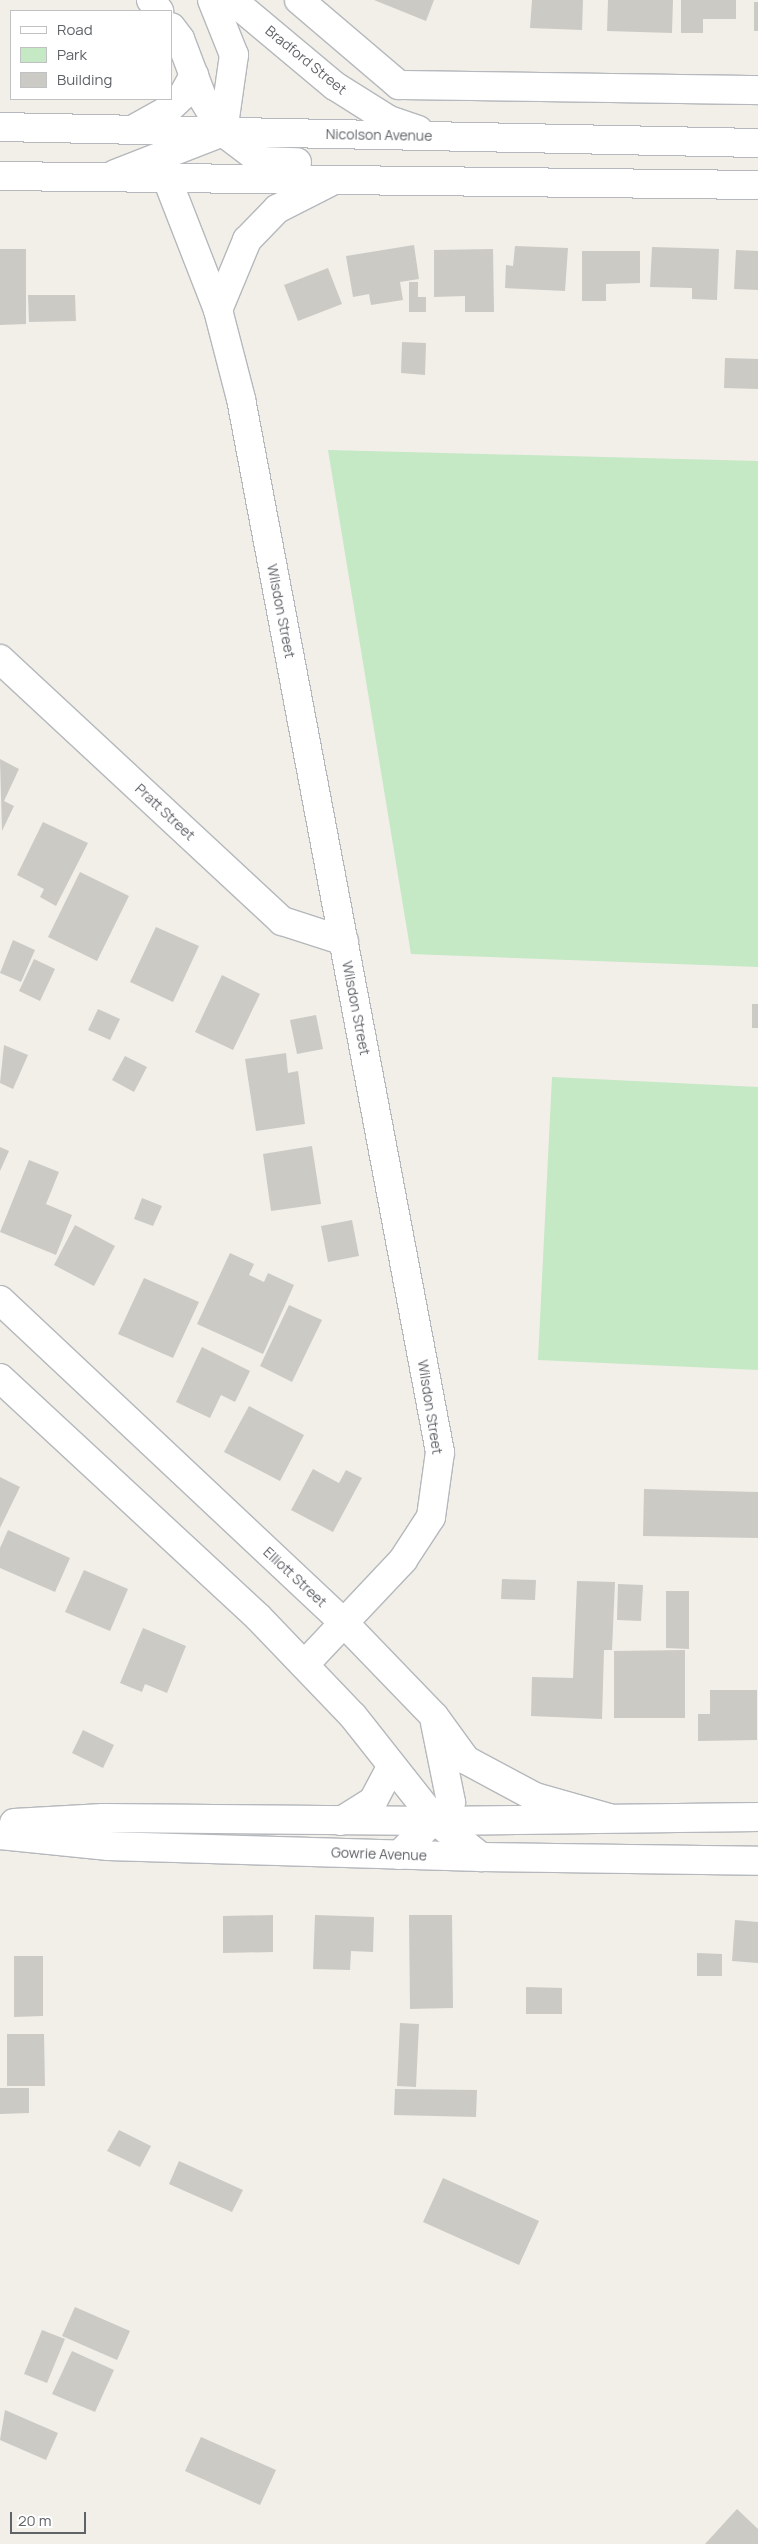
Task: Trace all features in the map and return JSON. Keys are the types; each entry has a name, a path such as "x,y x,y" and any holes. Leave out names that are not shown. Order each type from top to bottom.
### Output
{"street":[{"path":"151,0 159,10"},
{"path":"212,0 234,55 223,132"},
{"name":"Bradford Street","path":"232,0 335,86 389,120 438,136"},
{"path":"299,0 399,85 758,90"},
{"path":"172,29 223,132 261,161 334,164 386,179"},
{"path":"131,130 164,112 183,95 194,75"},
{"name":"Nicolson Avenue","path":"0,128 758,143"},
{"path":"108,177 223,132"},
{"path":"0,176 167,179 386,179 758,185"},
{"name":"Wilsdon Street","path":"167,179 188,222 218,310 241,399 440,1452 431,1517 403,1560 346,1625 304,1665"},
{"path":"218,310 247,240 277,209 337,179"},
{"name":"Pratt Street","path":"0,659 282,921 344,941"},
{"name":"Elliott Street","path":"0,1300 346,1625 434,1716 466,1760 535,1797 609,1818"},
{"path":"0,1378 304,1665 353,1716 391,1767 436,1821 481,1857"},
{"path":"399,1855 436,1821 451,1802 434,1716"},
{"path":"341,1820 373,1801 391,1767"},
{"path":"0,1824 103,1818 436,1821 758,1817"},
{"name":"Gowrie Avenue","path":"0,1835 108,1846 481,1857 758,1861"}],"green space":[{"path":"328,450 758,461 758,967 411,954"},
{"path":"552,1077 758,1087 758,1370 538,1360"}],"building":[{"path":"374,0 434,0 426,21"},
{"path":"532,0 583,0 582,30 530,28"},
{"path":"608,0 673,0 672,33 607,31"},
{"path":"681,0 736,0 736,19 703,19 703,33 681,33"},
{"path":"754,2 758,2 758,31 754,31"},
{"path":"414,245 419,279 400,282 403,300 371,305 369,294 353,297 346,256"},
{"path":"515,246 568,248 565,291 505,288 506,265 513,266"},
{"path":"652,247 719,249 717,300 692,299 692,288 650,287"},
{"path":"0,249 26,249 26,324 0,325"},
{"path":"493,249 494,312 465,312 465,296 434,297 434,250"},
{"path":"736,250 758,251 758,290 734,289"},
{"path":"582,251 640,251 640,283 606,284 606,301 582,301"},
{"path":"328,268 342,304 298,321 284,285"},
{"path":"409,282 418,282 418,297 426,297 426,312 409,312"},
{"path":"28,295 75,295 76,321 29,322"},
{"path":"402,342 426,343 425,375 401,373"},
{"path":"725,358 758,359 758,389 724,388"},
{"path":"0,759 19,769 4,801 14,806 2,831"},
{"path":"43,822 88,843 56,906 40,897 44,889 17,875"},
{"path":"80,872 129,896 97,961 48,937"},
{"path":"156,927 199,946 173,1002 130,982"},
{"path":"13,940 35,950 21,982 0,973"},
{"path":"34,959 55,969 40,1001 19,991"},
{"path":"222,975 260,994 233,1050 195,1032"},
{"path":"752,1004 758,1004 758,1028 752,1028"},
{"path":"98,1009 120,1019 110,1040 88,1030"},
{"path":"316,1015 323,1049 297,1054 290,1020"},
{"path":"4,1045 28,1055 13,1089 0,1083"},
{"path":"286,1053 288,1073 298,1071 305,1124 256,1131 245,1059"},
{"path":"125,1056 147,1067 134,1092 112,1080"},
{"path":"312,1146 321,1204 271,1211 263,1154"},
{"path":"0,1147 9,1151 0,1171"},
{"path":"29,1160 59,1172 46,1204 72,1215 56,1255 0,1232"},
{"path":"142,1198 162,1206 153,1226 134,1219"},
{"path":"352,1220 359,1256 328,1262 321,1226"},
{"path":"75,1225 115,1246 94,1286 54,1265"},
{"path":"230,1253 254,1264 249,1275 264,1282 268,1273 294,1285 263,1354 197,1324"},
{"path":"144,1278 199,1302 173,1358 118,1334"},
{"path":"289,1305 322,1320 292,1382 260,1366"},
{"path":"202,1347 250,1371 235,1402 221,1395 210,1418 176,1402"},
{"path":"249,1406 304,1435 280,1481 224,1452"},
{"path":"313,1469 339,1483 346,1470 362,1478 333,1532 291,1510"},
{"path":"0,1477 20,1487 0,1528"},
{"path":"644,1489 758,1492 758,1538 643,1536"},
{"path":"8,1530 70,1558 55,1592 0,1568 0,1548"},
{"path":"84,1570 128,1589 110,1631 65,1612"},
{"path":"502,1579 536,1580 535,1600 501,1599"},
{"path":"577,1581 615,1582 612,1650 604,1650 602,1719 531,1716 532,1677 573,1678"},
{"path":"618,1584 643,1585 641,1621 617,1620"},
{"path":"666,1591 689,1591 689,1649 666,1648"},
{"path":"143,1628 186,1646 167,1693 145,1684 142,1692 120,1683"},
{"path":"685,1650 685,1718 614,1718 614,1651"},
{"path":"710,1690 757,1690 757,1740 698,1741 698,1714 710,1714"},
{"path":"83,1730 114,1745 103,1768 72,1753"},
{"path":"273,1915 273,1952 223,1953 223,1916"},
{"path":"315,1915 374,1917 373,1952 351,1951 350,1970 313,1969"},
{"path":"409,1915 452,1915 453,2008 410,2009"},
{"path":"735,1920 758,1922 758,1963 732,1961"},
{"path":"697,1953 722,1954 722,1976 697,1976"},
{"path":"14,1956 43,1956 43,2016 14,2017"},
{"path":"526,1987 562,1988 562,2014 526,2014"},
{"path":"400,2023 419,2024 416,2087 397,2086"},
{"path":"7,2034 44,2034 45,2086 7,2086"},
{"path":"0,2088 29,2088 29,2113 0,2114"},
{"path":"395,2089 477,2090 476,2117 394,2115"},
{"path":"119,2130 151,2146 140,2167 107,2151"},
{"path":"179,2161 243,2190 232,2212 169,2184"},
{"path":"443,2178 539,2221 519,2265 423,2222"},
{"path":"75,2307 130,2331 117,2360 62,2336"},
{"path":"42,2330 65,2339 47,2383 24,2374"},
{"path":"72,2351 114,2370 95,2412 52,2394"},
{"path":"5,2410 58,2433 46,2460 0,2440"},
{"path":"201,2437 276,2470 260,2505 185,2471"},
{"path":"737,2509 758,2529 758,2544 705,2544"}]}
